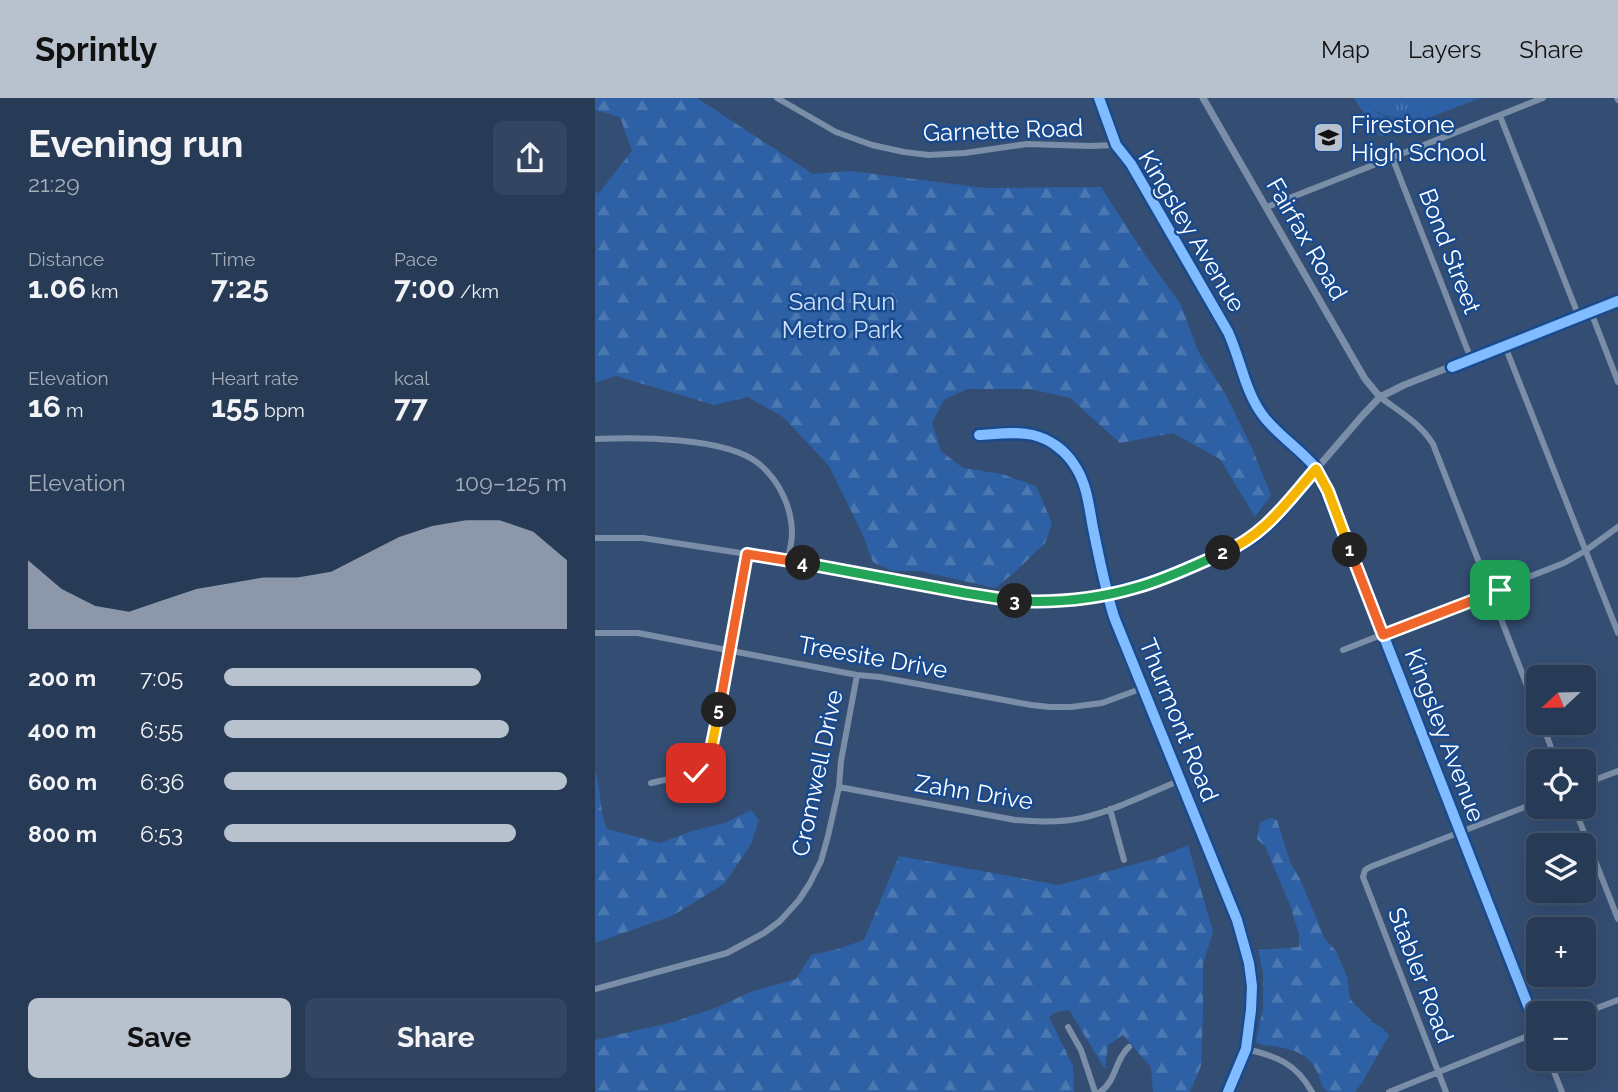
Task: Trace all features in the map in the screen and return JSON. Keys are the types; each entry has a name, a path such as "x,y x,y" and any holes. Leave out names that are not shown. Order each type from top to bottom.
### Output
{"street":[{"name":"Garnette Road","path":"777,98 837,132 872,145 904,152 929,155 965,153 1027,144 1116,145"},
{"path":"791,106 796,98"},
{"name":"Kingsley Avenue","path":"1099,98 1116,145 1131,164 1217,312 1235,348 1256,405 1269,424 1316,469 1328,491 1526,1001"},
{"name":"Fairfax Road","path":"1203,98 1365,379 1380,397"},
{"path":"1267,207 1543,98"},
{"path":"1500,116 1579,317"},
{"name":"Bond Street","path":"1392,157 1471,359"},
{"path":"595,538 643,538 787,560 1014,601 1056,602 1107,594 1162,579 1241,544 1267,526 1380,397 1404,385 1618,301"},
{"path":"1591,312 1618,382"},
{"path":"1505,346 1618,633"},
{"path":"1380,397 1414,421 1433,444 1526,683"},
{"name":"Thurmont Road","path":"979,435 1033,435 1052,443 1067,455 1080,474 1114,617 1237,920 1247,952 1252,998 1246,1049 1228,1092"},
{"path":"595,439 671,440 719,447 757,463 782,491 787,504 792,536 787,560"},
{"path":"1343,650 1564,563 1618,527"},
{"path":"651,783 696,773 708,764 747,554"},
{"name":"Treesite Drive","path":"595,633 638,633 857,675 1050,707 1102,703 1143,688"},
{"name":"Cromwell Drive","path":"595,989 727,953 756,938 780,921 803,894 821,860 828,836 839,787 841,761 857,675"},
{"path":"1596,779 1618,771"},
{"name":"Zahn Drive","path":"839,787 1015,820 1055,822 1110,809 1181,780"},
{"path":"1461,832 1526,807"},
{"path":"1110,809 1124,860"},
{"path":"1579,819 1618,919"},
{"name":"Stabler Road","path":"1446,1092 1363,877 1370,867 1461,832"},
{"path":"1596,1008 1618,1000"},
{"path":"1068,1027 1081,1050 1098,1092 1109,1084 1119,1059 1129,1047"},
{"path":"1389,1092 1526,1037"},
{"path":"1246,1049 1277,1058 1300,1075 1312,1092"},
{"path":"1554,1071 1562,1092"}],"green space":[{"name":"Sand Run Metro Park","path":"595,98 697,98 813,174 850,171 985,188 1101,187 1181,305 1198,351 1226,395 1271,495 1255,517 1220,459 1173,433 1120,443 1070,398 1030,389 967,389 944,400 932,423 941,451 963,468 1002,474 1036,486 1052,523 1045,543 995,588 919,571 892,571 873,562 829,466 783,417 748,397 714,405 616,376 595,383 595,192 599,193 632,151 620,117 595,110"},
{"path":"1354,98 1365,98 1374,110 1384,116 1395,117 1453,98 1480,98 1380,137 1376,129 1380,126 1365,114"},
{"path":"1365,98 1452,98 1405,116 1394,117 1373,109"},
{"path":"595,769 607,829 660,843 725,823 751,810 759,820 751,844 724,884 672,916 595,943"},
{"path":"1270,818 1277,820 1290,862 1325,939 1336,951 1347,977 1350,999 1389,1035 1355,1092 1328,1092 1313,1065 1301,1054 1256,1042 1263,1008 1263,973 1258,950 1299,947 1299,934 1290,905 1265,846 1257,839 1260,823"},
{"path":"1188,845 1213,932 1203,964 1201,1066 1190,1092 1153,1092 1151,1067 1123,1035 1108,1045 1105,1069 1069,1010 1056,1012 1049,1017 1073,1066 1074,1092 595,1092 595,1040 673,1022 715,1008 753,991 796,979 811,955 864,940 899,856 1059,885 1157,858"}],"cycle path":[{"path":"1099,98 1116,145 1131,164 1228,332 1258,408 1270,424 1309,460 1320,476 1526,1001"},
{"path":"1452,367 1618,301"},
{"path":"979,435 1020,433 1045,439 1067,455 1082,480 1114,617 1237,920 1249,963 1252,986 1246,1049 1228,1092"},
{"path":"1107,594 1169,576 1245,542 1274,519 1316,469"}],"place":[{"name":"Firestone High School","path":"1328,138"}],"route":[{"path":"696,773 708,764 711,753 747,554 1001,599 1056,602 1079,599 1114,593 1162,579 1234,548 1267,526 1316,469 1328,491 1383,635 1500,590"}]}
